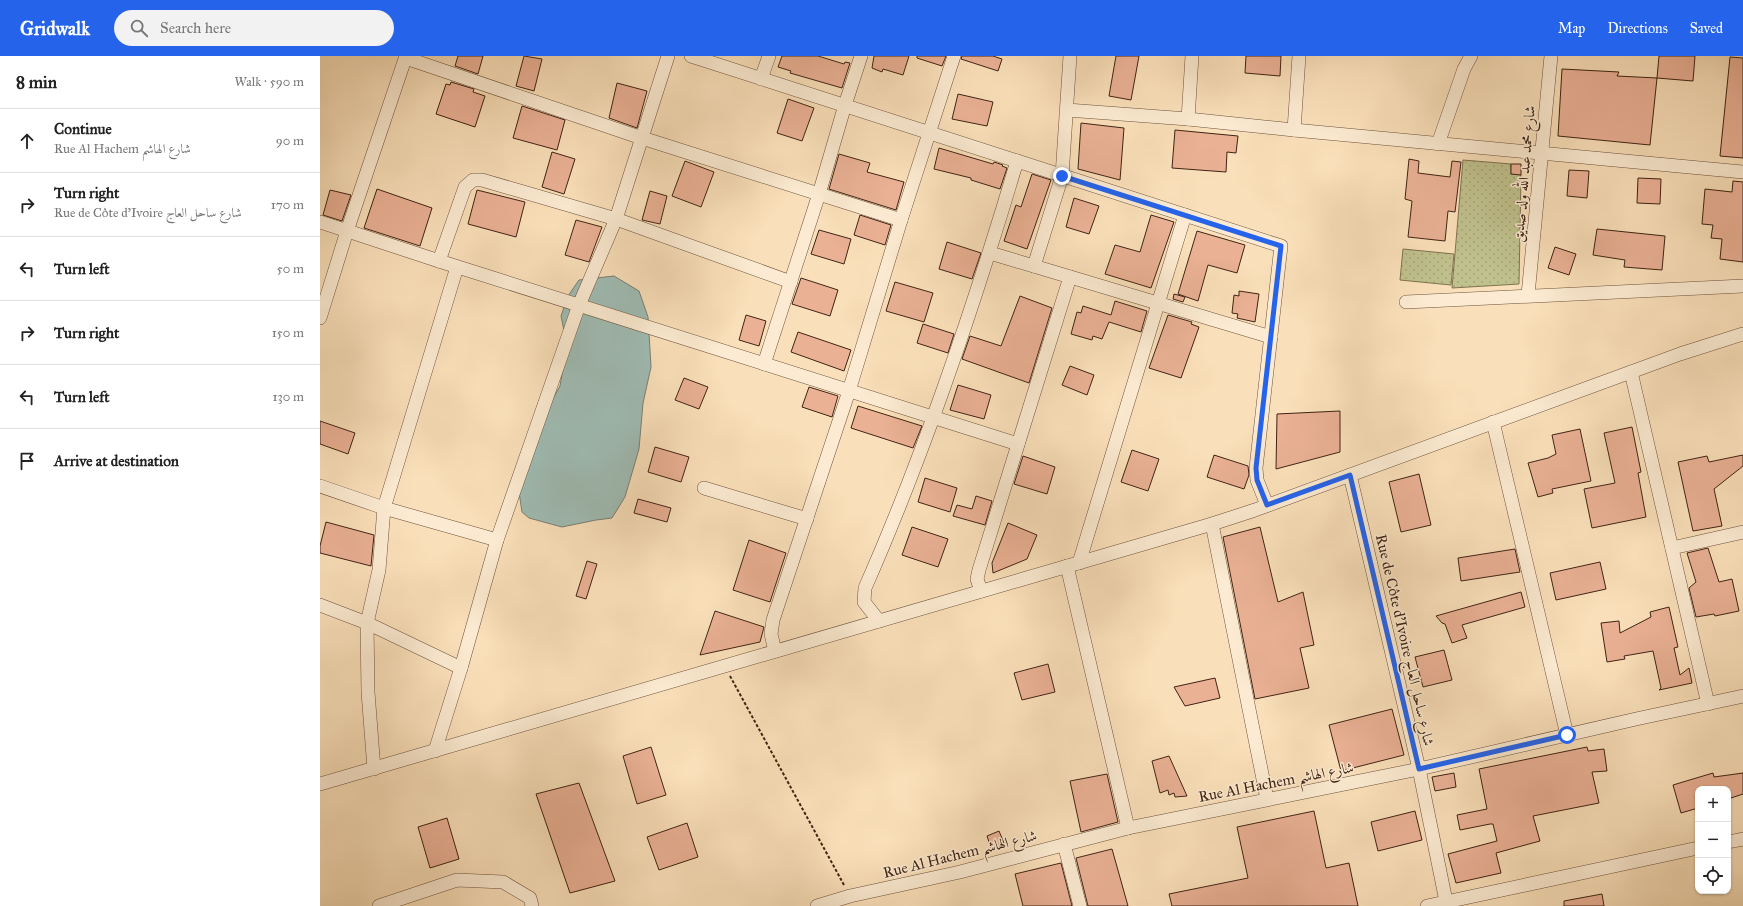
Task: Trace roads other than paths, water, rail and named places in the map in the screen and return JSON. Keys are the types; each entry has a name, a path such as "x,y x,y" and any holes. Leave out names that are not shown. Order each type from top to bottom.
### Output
{"street":[{"path":"435,751 461,668 497,540 579,305 616,219 668,56"},
{"path":"691,56 1281,246 1256,468 1257,480 1267,505"},
{"path":"761,79 769,56"},
{"path":"764,364 819,194 861,56"},
{"path":"775,651 771,634 773,620 849,391 901,220 954,56"},
{"path":"1034,266 1062,176 1070,56"},
{"path":"1188,119 1192,56"},
{"path":"1294,130 1299,56"},
{"path":"1438,144 1464,69 1471,56"},
{"name":"شارع محمد عبد الله ولد صديق","path":"1528,295 1551,56"},
{"path":"320,318 347,231 406,57 642,138 901,220"},
{"path":"1067,110 1188,119 1743,172"},
{"path":"879,621 864,602 865,588 934,418 990,253 1017,161"},
{"path":"439,262 465,187 472,180 482,180 616,219 791,282"},
{"path":"1128,828 1073,564 1185,215"},
{"path":"320,222 439,262 1018,444"},
{"path":"990,253 1271,337"},
{"path":"374,768 368,684 367,623 379,570 384,508 457,267"},
{"path":"981,591 977,579 979,570 1070,277"},
{"path":"1406,302 1528,295 1743,286"},
{"path":"320,784 1212,524 1631,372 1743,334"},
{"path":"1631,372 1708,704"},
{"path":"1493,422 1567,735"},
{"name":"Rue de Côte d'Ivoire شارع ساحل العاج","path":"1350,475 1419,769 1447,904"},
{"path":"320,486 384,508 497,540"},
{"path":"704,488 807,519"},
{"path":"1212,524 1267,800"},
{"path":"1672,548 1743,532"},
{"path":"320,605 367,623 461,668"},
{"name":"Rue Al Hachem شارع الهاشم","path":"817,906 850,896 960,872 1128,828 1419,769 1743,696"},
{"path":"1731,841 1743,838"},
{"path":"1064,844 1080,906"},
{"path":"1427,906 1447,904 1695,849"},
{"path":"379,906 457,880 503,882 530,898 532,906"}],"water":[{"path":"614,276 639,291 648,317 651,367 643,403 639,449 625,497 612,518 562,527 529,518 522,512 519,492 540,422 560,386 567,345 561,316 568,296 579,280"}]}
